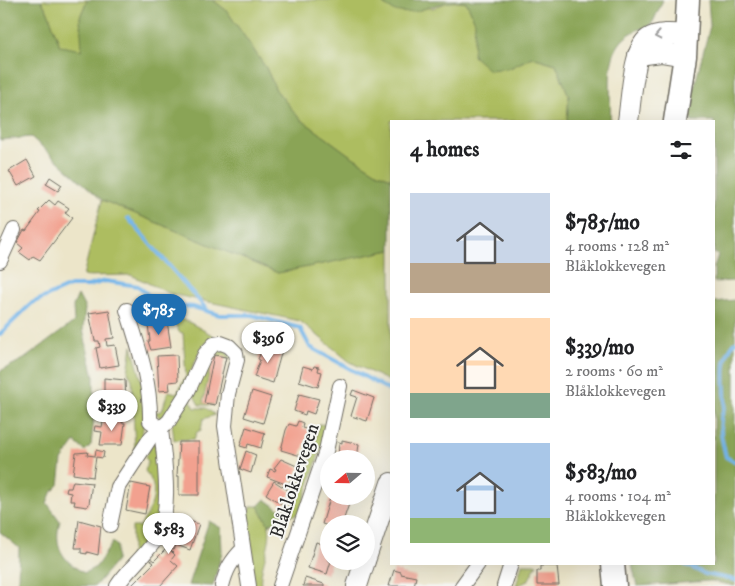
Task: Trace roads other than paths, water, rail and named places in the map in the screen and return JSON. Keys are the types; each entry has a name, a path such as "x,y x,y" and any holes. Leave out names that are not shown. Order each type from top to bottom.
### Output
{"main road":[{"path":"675,120 686,46 688,0"},
{"path":"613,565 614,586"}],"street":[{"path":"628,120 638,55 647,39 655,36 686,46"},
{"path":"0,261 14,230"},
{"path":"117,586 161,530 165,513 161,429 150,421 150,402 146,376 127,310"},
{"name":"Blåklokkevegen","path":"110,525 118,488 151,437 169,421 188,391 200,363 209,348 221,343 229,346 236,353 237,360 228,394 225,426 249,586"},
{"name":"Blåklokkevegen","path":"280,586 319,475 331,432 340,386"},
{"path":"375,532 390,486"},
{"name":"Blåklokkevegen","path":"222,586 226,571 232,560 243,549"},
{"path":"462,586 477,565"},
{"path":"504,586 511,565"},
{"path":"358,586 363,570"}],"waterway":[{"path":"128,218 208,311"},
{"path":"0,334 32,303 70,286 88,286 105,281 138,286 159,304 193,307 220,315 252,315 300,328 310,347 390,390"},
{"path":"735,342 730,349 725,363 725,405 721,418 722,438 726,457 735,462"},
{"path":"686,565 705,574 735,580"}]}
